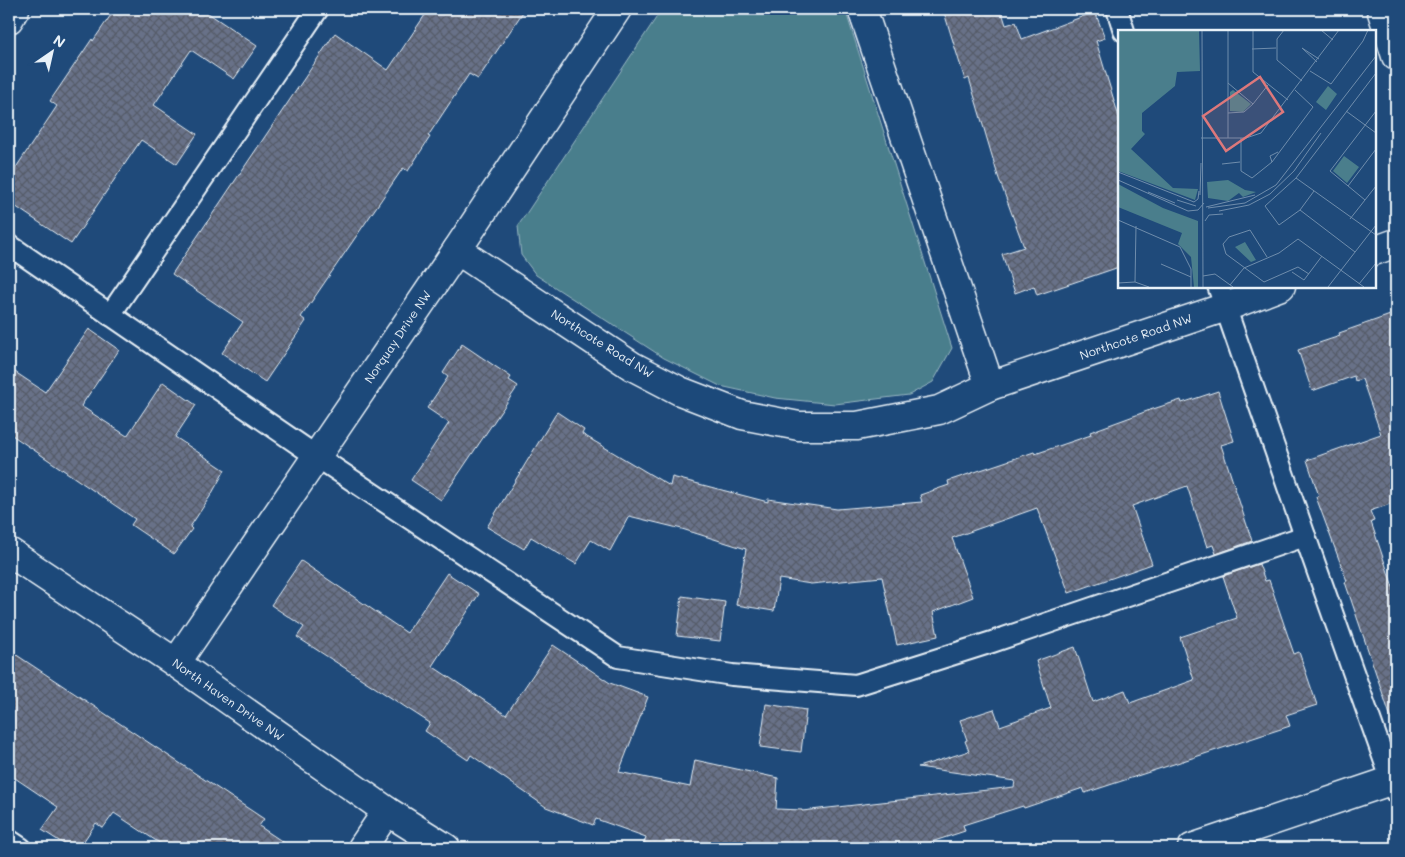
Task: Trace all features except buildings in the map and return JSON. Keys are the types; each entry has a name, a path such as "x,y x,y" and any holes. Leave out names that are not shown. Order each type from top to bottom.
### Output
{"street":[{"path":"9,19 15,9"},
{"name":"Norquay Drive NW","path":"176,663 457,250 617,9"},
{"path":"862,9 990,386"},
{"path":"1381,9 1396,56"},
{"path":"1375,251 1396,243"},
{"name":"Northcote Road NW","path":"457,250 632,366 680,391 742,415 799,426 857,426 939,410 990,386 1222,297 1270,288"},
{"name":"North Haven Drive NW","path":"9,552 176,663 387,811 446,848"},
{"path":"1192,848 1395,784"},
{"path":"362,848 387,811"}],"lane":[{"path":"110,315 318,9"},
{"path":"1117,9 1124,30"},
{"path":"9,246 316,456 618,657 732,675 856,685 1002,639 1304,536"},
{"path":"1222,297 1304,536 1395,784"},
{"path":"9,840 21,848"}],"green space":[{"path":"662,9 845,9 952,348 933,382 909,395 835,404 775,398 720,386 664,358 536,275 521,255 518,226"}]}
